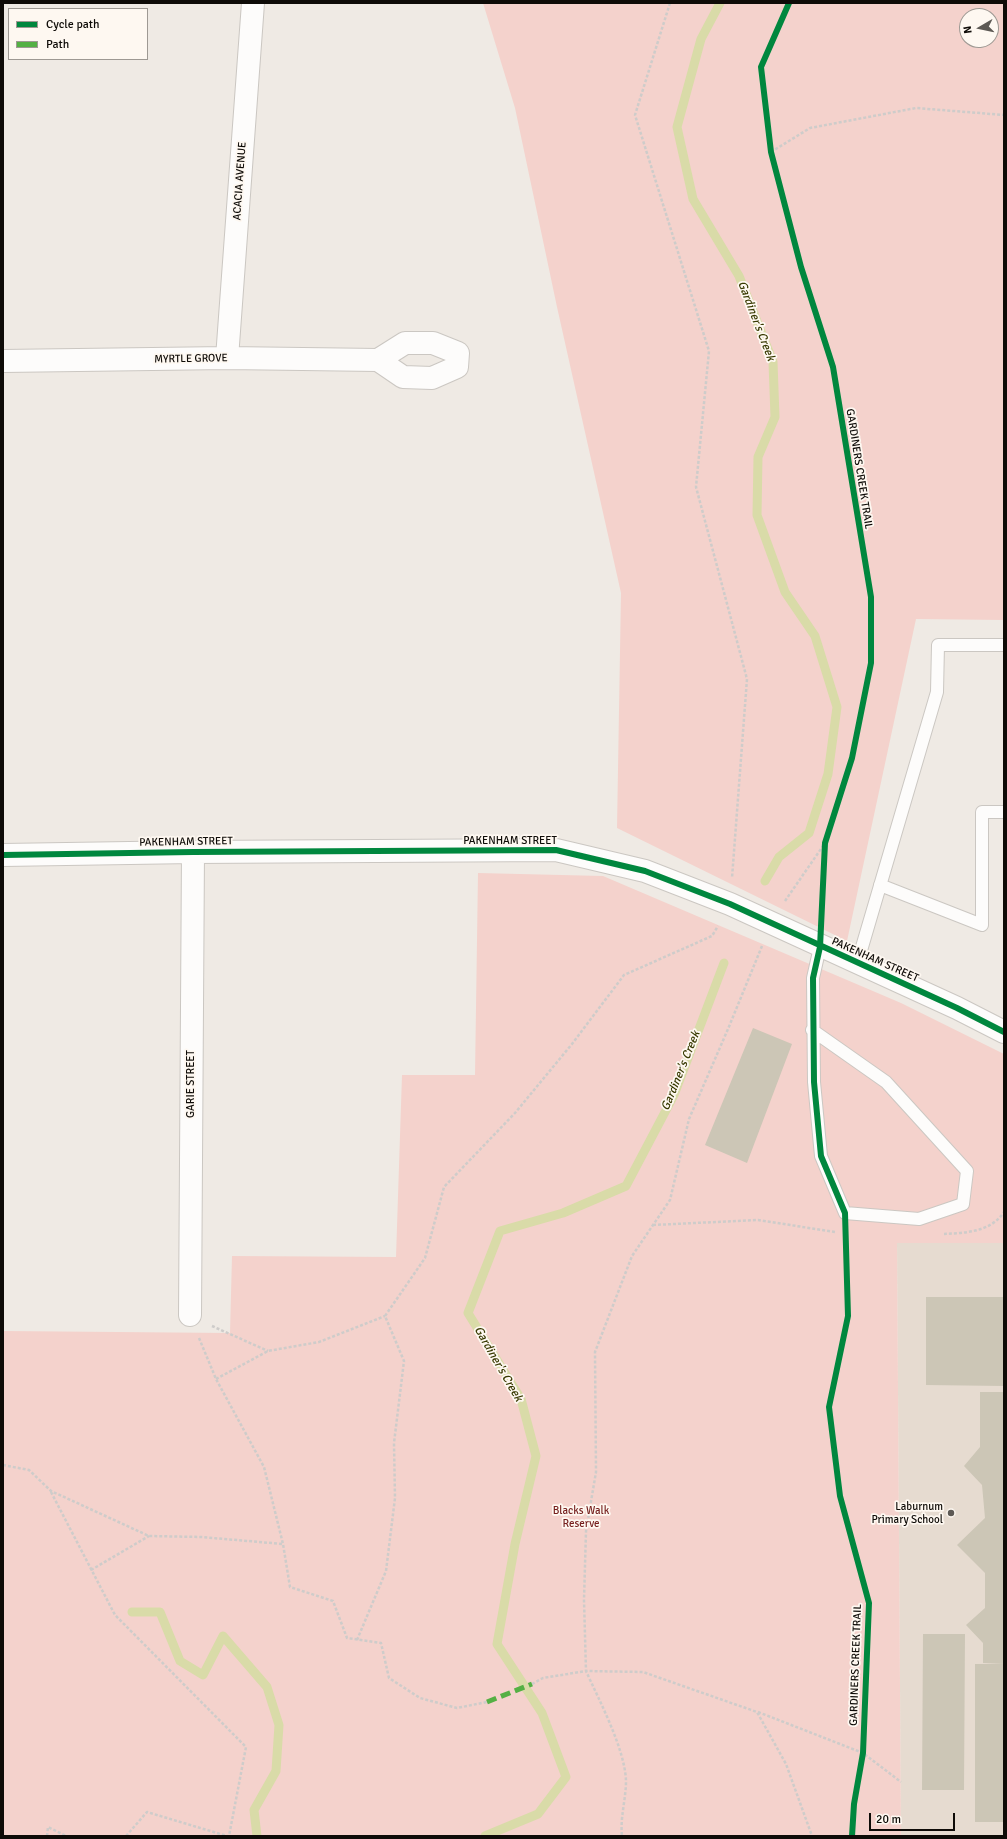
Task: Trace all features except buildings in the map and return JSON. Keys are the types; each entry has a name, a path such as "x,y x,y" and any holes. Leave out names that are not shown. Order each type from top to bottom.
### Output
{"street":[{"name":"ACACIA AVENUE","path":"227,358 253,3"},
{"name":"MYRTLE GROVE","path":"3,361 227,358 378,360"},
{"name":"PAKENHAM STREET","path":"3,855 193,852 556,850 645,871 730,904 857,964 957,1008 1004,1032"},
{"name":"GARIE STREET","path":"190,1316 193,852"}],"lane":[{"path":"857,964 937,692 938,645 1004,645"},
{"path":"880,885 982,925 982,812 1004,812"},
{"path":"812,1030 886,1082 967,1171 963,1204 919,1219 845,1213 821,1156 814,1082 812,1030 813,978 820,947"}],"path":[{"path":"216,1379 268,1351 319,1342 385,1316 425,1258 444,1188 514,1113 572,1044 624,975 712,936 730,904 747,679 696,487 709,351 635,115 670,3"},
{"path":"770,152 810,128 916,108 1004,115"},
{"path":"770,144 770,152 773,159"},
{"path":"824,859 827,836"},
{"path":"622,1836 621,1825 626,1780 618,1745 586,1671 584,1600 586,1531 596,1472 595,1352 632,1256 670,1200 689,1119 771,924 795,885 825,843"},
{"path":"652,1225 758,1220 845,1234 845,1213"},
{"path":"190,1316 268,1351"},
{"path":"190,1316 216,1379 264,1467 283,1544 290,1587 333,1601 347,1638 381,1643 389,1678 420,1698 457,1708 487,1702"},
{"path":"357,1640 386,1571 395,1498 394,1443 404,1361 385,1316"},
{"path":"3,1465 29,1470 51,1491 149,1536 201,1537 283,1544"},
{"path":"51,1491 115,1615 246,1747 228,1836 147,1812 126,1836"},
{"path":"91,1570 149,1536"},
{"path":"532,1684 542,1678 586,1671 643,1672 758,1712 863,1753 901,1782"},
{"path":"758,1712 786,1764 812,1836"},
{"path":"861,1760 863,1745"},
{"path":"47,1836 48,1827 66,1836"}],"shaded area":[{"name":"Laburnum Primary School","path":"897,1243 1004,1243 1004,1836 901,1836"}],"green space":[{"path":"483,3 1004,3 1004,620 916,619 847,941 617,828 621,593 557,307 515,108"},
{"name":"Blacks Walk Reserve","path":"478,873 603,876 901,1003 1004,1054 1004,1243 897,1243 901,1836 3,1836 3,1331 230,1333 232,1256 396,1257 402,1075 475,1075"}],"waterway":[{"name":"Gardiner's Creek","path":"720,3 701,39 677,127 693,199 739,276 773,362 775,417 758,457 757,515 785,592 815,636 837,707 828,774 809,833 779,857 765,881"},
{"name":"Gardiner's Creek","path":"485,1836 538,1814 566,1777 542,1713 497,1644 515,1544 536,1456 521,1399 468,1313 500,1231 563,1213 626,1186 674,1095 724,963"},
{"path":"132,1612 160,1612 180,1661 203,1675 223,1636 267,1687 279,1725 276,1771 254,1810 257,1836"}],"marked path":[{"path":"487,1702 532,1684"}],"cycle path":[{"name":"GARDINERS CREEK TRAIL","path":"789,3 761,67 771,152 801,267 833,367 871,597 871,663 852,758 825,843 820,947 813,978 814,1082 821,1156 845,1213 848,1316 829,1407 840,1496 869,1603 863,1753 854,1804 852,1836"},
{"path":"3,855 193,852 556,850 645,871 730,904 957,1008 1004,1032"}],"place":[{"name":"Laburnum Primary School","path":"951,1513"}]}
